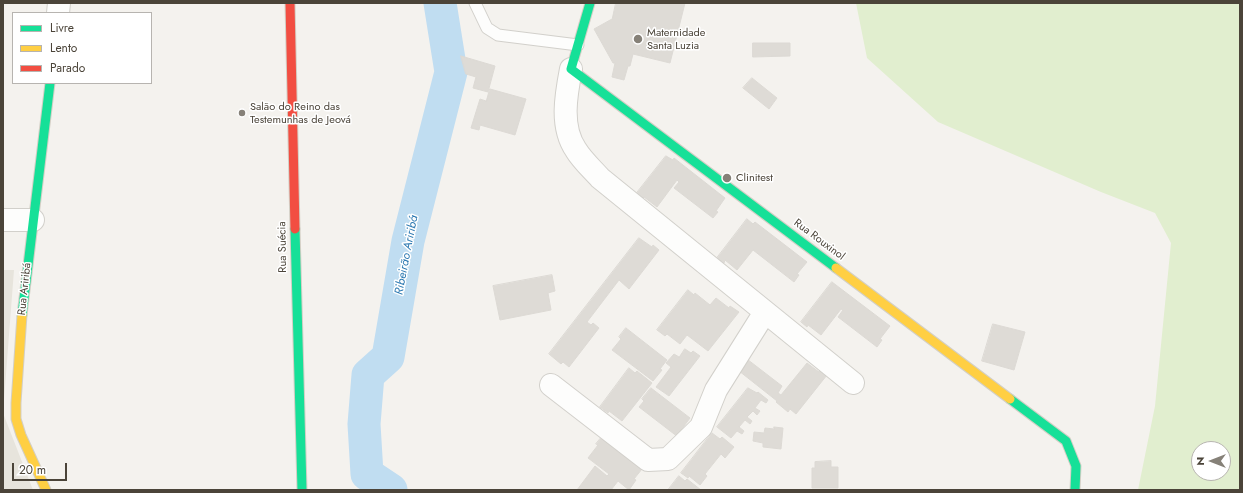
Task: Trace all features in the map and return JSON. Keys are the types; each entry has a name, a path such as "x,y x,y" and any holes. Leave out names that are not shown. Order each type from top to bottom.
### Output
{"street":[{"name":"Rua Suécia","path":"290,3 302,490"},
{"path":"590,3 571,69 567,89 567,125 570,138 576,150 600,178 853,383"},
{"name":"Rua Rouxinol","path":"571,69 1066,441 1076,466 1075,490"},
{"name":"Rua Ariribá","path":"46,490 21,435 16,419 23,301 50,84"},
{"path":"3,220 33,220"},
{"path":"551,385 648,460 668,459 701,426 716,390 765,312"}],"lane":[{"path":"475,3 487,28 498,35 578,45"}],"shaded area":[{"path":"3,270 14,270 3,413"},
{"path":"3,413 33,490 3,490"}],"green space":[{"path":"856,3 1240,3 1240,490 1138,490 1155,406 1171,243 1155,213 1101,192 938,122 867,58"}],"building":[{"name":"Maternidade Santa Luzia","path":"616,3 685,3 670,63 633,54 624,80 612,77 615,63 613,63 594,29 612,19"},
{"path":"753,43 790,43 790,56 753,57"},
{"path":"461,56 495,66 488,92 473,88 476,77 466,74"},
{"path":"752,78 777,98 769,109 743,88"},
{"path":"490,89 526,99 515,135 480,125 479,130 471,128 480,99 486,101"},
{"path":"666,156 673,160 674,158 725,198 716,211 718,212 713,218 674,188 679,182 677,180 657,207 644,197 642,199 636,194"},
{"path":"747,219 753,224 755,222 807,262 797,274 799,275 794,282 753,250 737,270 725,260 724,263 717,258"},
{"path":"639,238 652,247 653,245 659,250 629,289 619,280 587,322 591,325 593,323 599,328 569,367 563,362 561,364 549,354"},
{"path":"552,275 555,291 548,293 551,310 500,320 493,286"},
{"path":"832,282 890,326 880,339 882,340 877,347 838,317 843,310 841,309 821,335 808,325 807,327 801,322"},
{"path":"688,290 694,295 695,293 710,305 716,298 729,308 730,306 739,312 708,351 687,335 680,344 667,334 665,336 657,330"},
{"path":"993,324 1025,332 1014,370 982,361"},
{"path":"626,328 667,360 660,369 662,370 653,381 612,350 621,339 619,337"},
{"path":"685,349 691,353 693,351 700,356 669,396 656,387 671,367 666,363 674,354 679,357"},
{"path":"743,356 782,386 778,393 781,395 807,363 819,372 820,370 827,375 796,414 790,409 788,412 776,402 777,401 734,367"},
{"path":"629,368 635,373 637,371 652,383 622,421 609,411 608,413 600,407"},
{"path":"651,388 690,418 681,430 683,431 678,437 639,407 644,401 642,399"},
{"path":"748,388 757,393 758,392 768,400 766,403 761,400 755,408 760,411 757,415 753,411 747,417 752,421 750,424 745,420 739,427 744,431 742,434 737,431 731,438 717,427"},
{"path":"774,427 783,428 781,449 763,447 763,443 753,441 754,432 764,433 765,428 774,429"},
{"path":"712,433 720,439 722,437 734,447 725,458 721,454 705,474 707,476 700,485 689,476 688,478 681,473"},
{"path":"601,438 642,469 634,479 636,480 629,490 618,481 611,490 577,490 595,466 607,476 609,474 588,458 598,445 596,444"},
{"path":"831,461 831,467 838,467 838,488 812,488 812,468 815,468 815,462"},
{"path":"679,476 685,481 687,479 701,490 668,490"}],"waterway":[{"name":"Ribeirão Ariribá","path":"391,490 367,474 364,424 368,375 388,357 408,241 451,72 440,3"}],"traffic: fast":[{"path":"590,3 571,69 836,268"},
{"path":"22,315 50,84"},
{"path":"295,229 302,490"},
{"path":"1010,399 1066,441 1076,466 1075,490"}],"traffic: slow":[{"path":"836,268 1010,399"},
{"path":"22,315 16,419 21,435 46,490"}],"traffic: jam":[{"path":"290,3 295,229"}],"place":[{"name":"Maternidade Santa Luzia","path":"638,39"},
{"name":"Salão do Reino das Testemunhas de Jeová","path":"242,113"},
{"name":"Clinitest","path":"727,178"}]}
